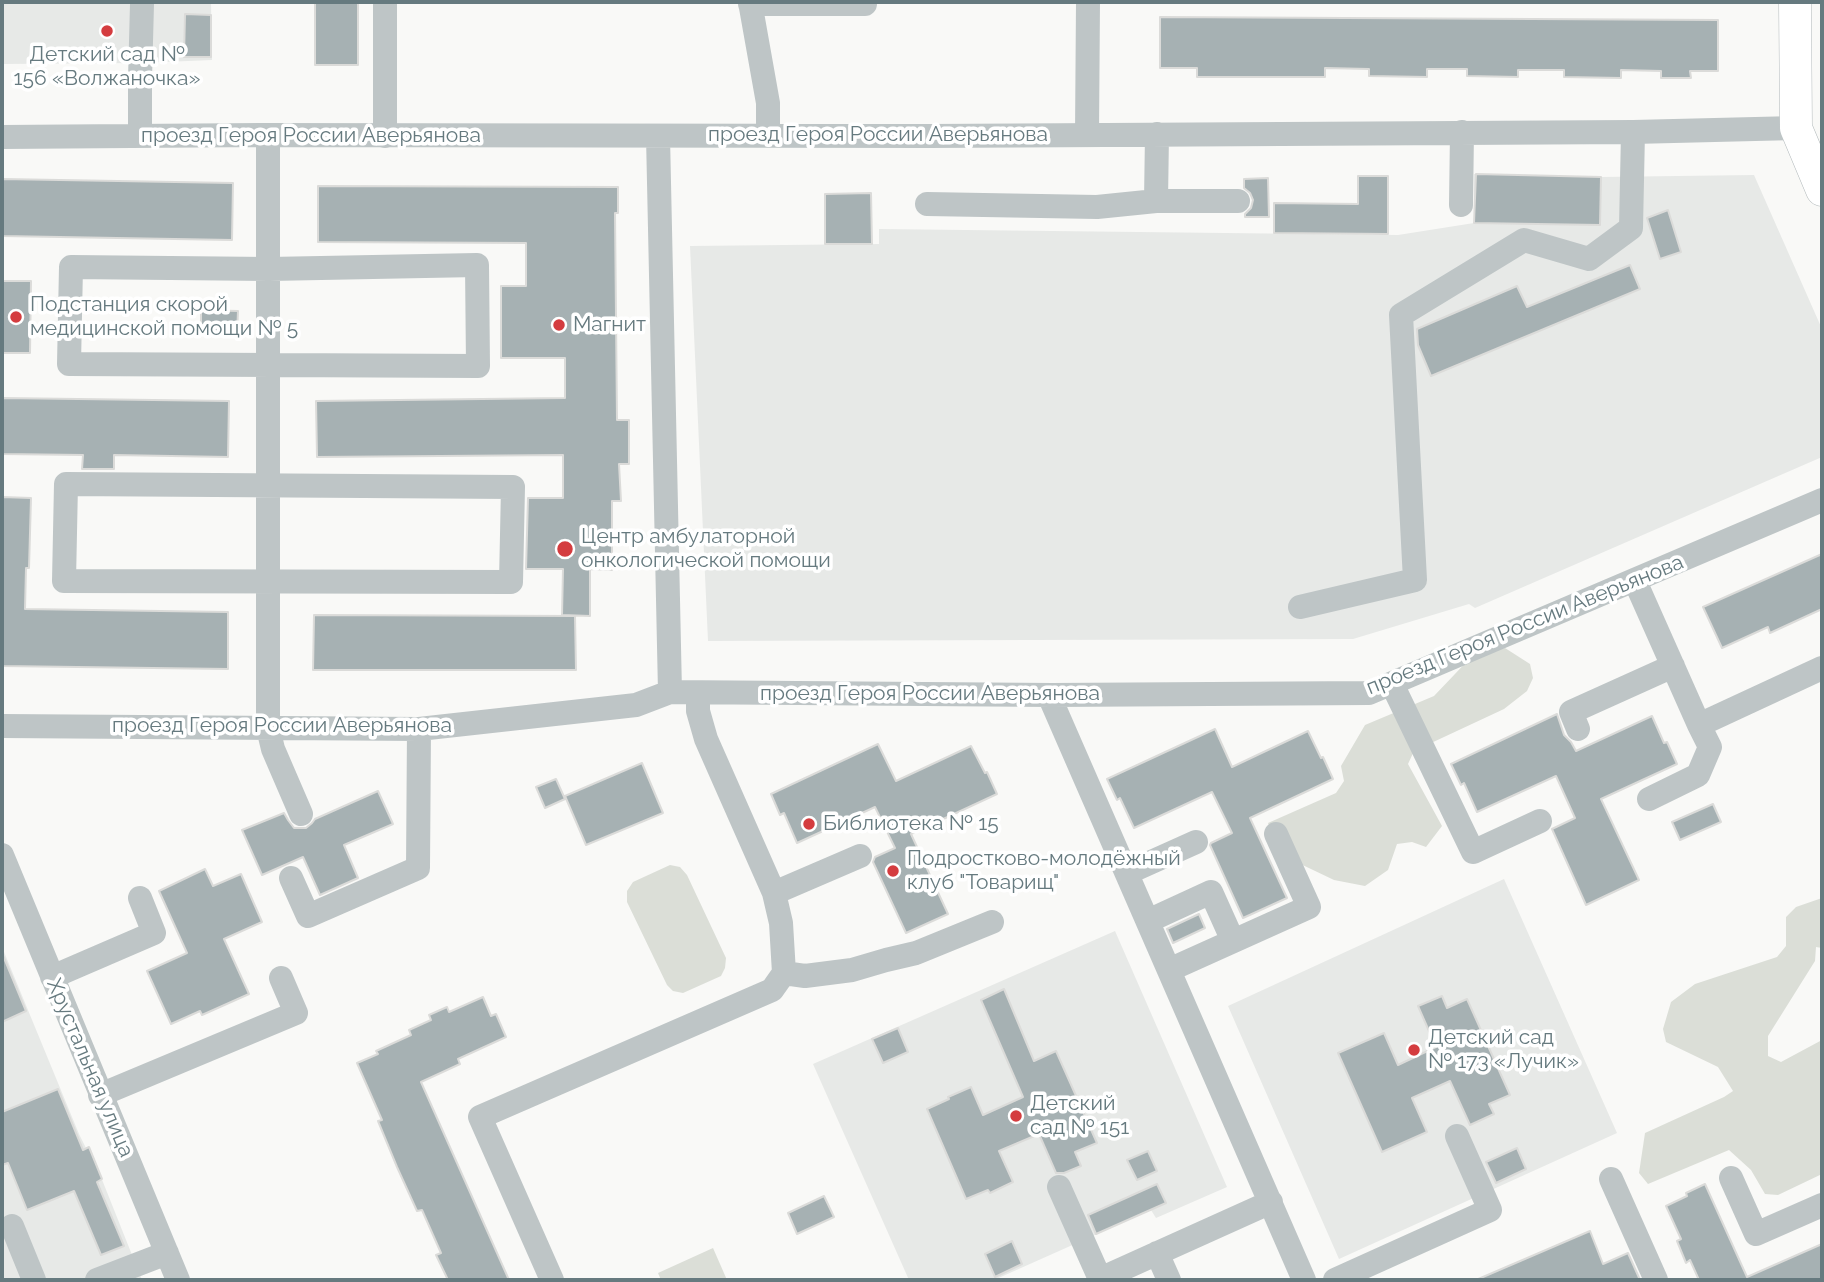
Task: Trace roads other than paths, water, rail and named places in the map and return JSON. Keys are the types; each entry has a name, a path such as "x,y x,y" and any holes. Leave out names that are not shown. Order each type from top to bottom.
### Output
{"main road":[{"path":"1795,2 1796,128 1822,190"}],"street":[{"path":"385,2 385,135"},
{"path":"1087,134 1088,2"},
{"path":"768,135 768,103 750,3 865,4"},
{"path":"140,136 142,4"},
{"name":"проезд Героя России Аверьянова","path":"2,137 929,136 1633,132 1796,128"},
{"path":"1461,205 1462,132"},
{"path":"1300,607 1415,580 1401,315 1524,240 1589,258 1631,228 1633,132"},
{"path":"1156,201 1157,134"},
{"path":"268,135 268,728 273,749 301,814"},
{"path":"658,136 670,692"},
{"path":"927,204 1097,207 1156,201 1238,201"},
{"path":"478,265 478,366 269,366 69,364 71,267 269,269 478,265"},
{"path":"66,484 513,487 511,582 269,583 64,581 66,484"},
{"name":"проезд Героя России Аверьянова","path":"2,726 419,729 636,705 670,692 1052,695 1369,693 1822,500"},
{"path":"1636,580 1710,747 1698,775 1649,799"},
{"path":"1578,729 1571,712 1673,666"},
{"path":"1699,725 1822,668"},
{"path":"1392,684 1472,852 1539,821"},
{"path":"552,1280 480,1117 772,990 783,973 781,923 774,893 706,739 698,711 698,693"},
{"path":"1052,695 1051,700 1304,1280"},
{"path":"291,878 308,916 418,868 419,729"},
{"path":"1170,970 1309,907 1276,834"},
{"path":"1127,873 1196,842"},
{"name":"Хрустальная улица","path":"2,855 178,1280"},
{"path":"774,893 860,856"},
{"path":"1148,921 1212,892 1233,941"},
{"path":"52,977 155,933 140,898"},
{"path":"783,973 805,976 852,970 915,953 992,922"},
{"path":"100,1095 296,1013 281,978"},
{"path":"1335,1280 1490,1210 1457,1136"},
{"path":"1731,1178 1756,1234 1822,1205"},
{"path":"1611,1179 1656,1280"},
{"path":"1059,1187 1099,1280 1271,1202"},
{"path":"12,1226 34,1280"},
{"path":"97,1280 167,1253"},
{"path":"1157,1253 1169,1280"}],"place":[{"name":"Детский сад № 156 «Волжаночка»","path":"107,31"},
{"name":"Подстанция скорой медицинской помощи № 5","path":"16,317"},
{"name":"Магнит","path":"559,325"},
{"name":"Центр амбулаторной онкологической помощи","path":"565,549"},
{"name":"Библиотека № 15","path":"809,824"},
{"name":"Подростково-молодёжный клуб \"Товарищ\"","path":"893,871"},
{"name":"Детский сад № 173 «Лучик»","path":"1414,1050"},
{"name":"Детский сад № 151","path":"1016,1116"}]}
